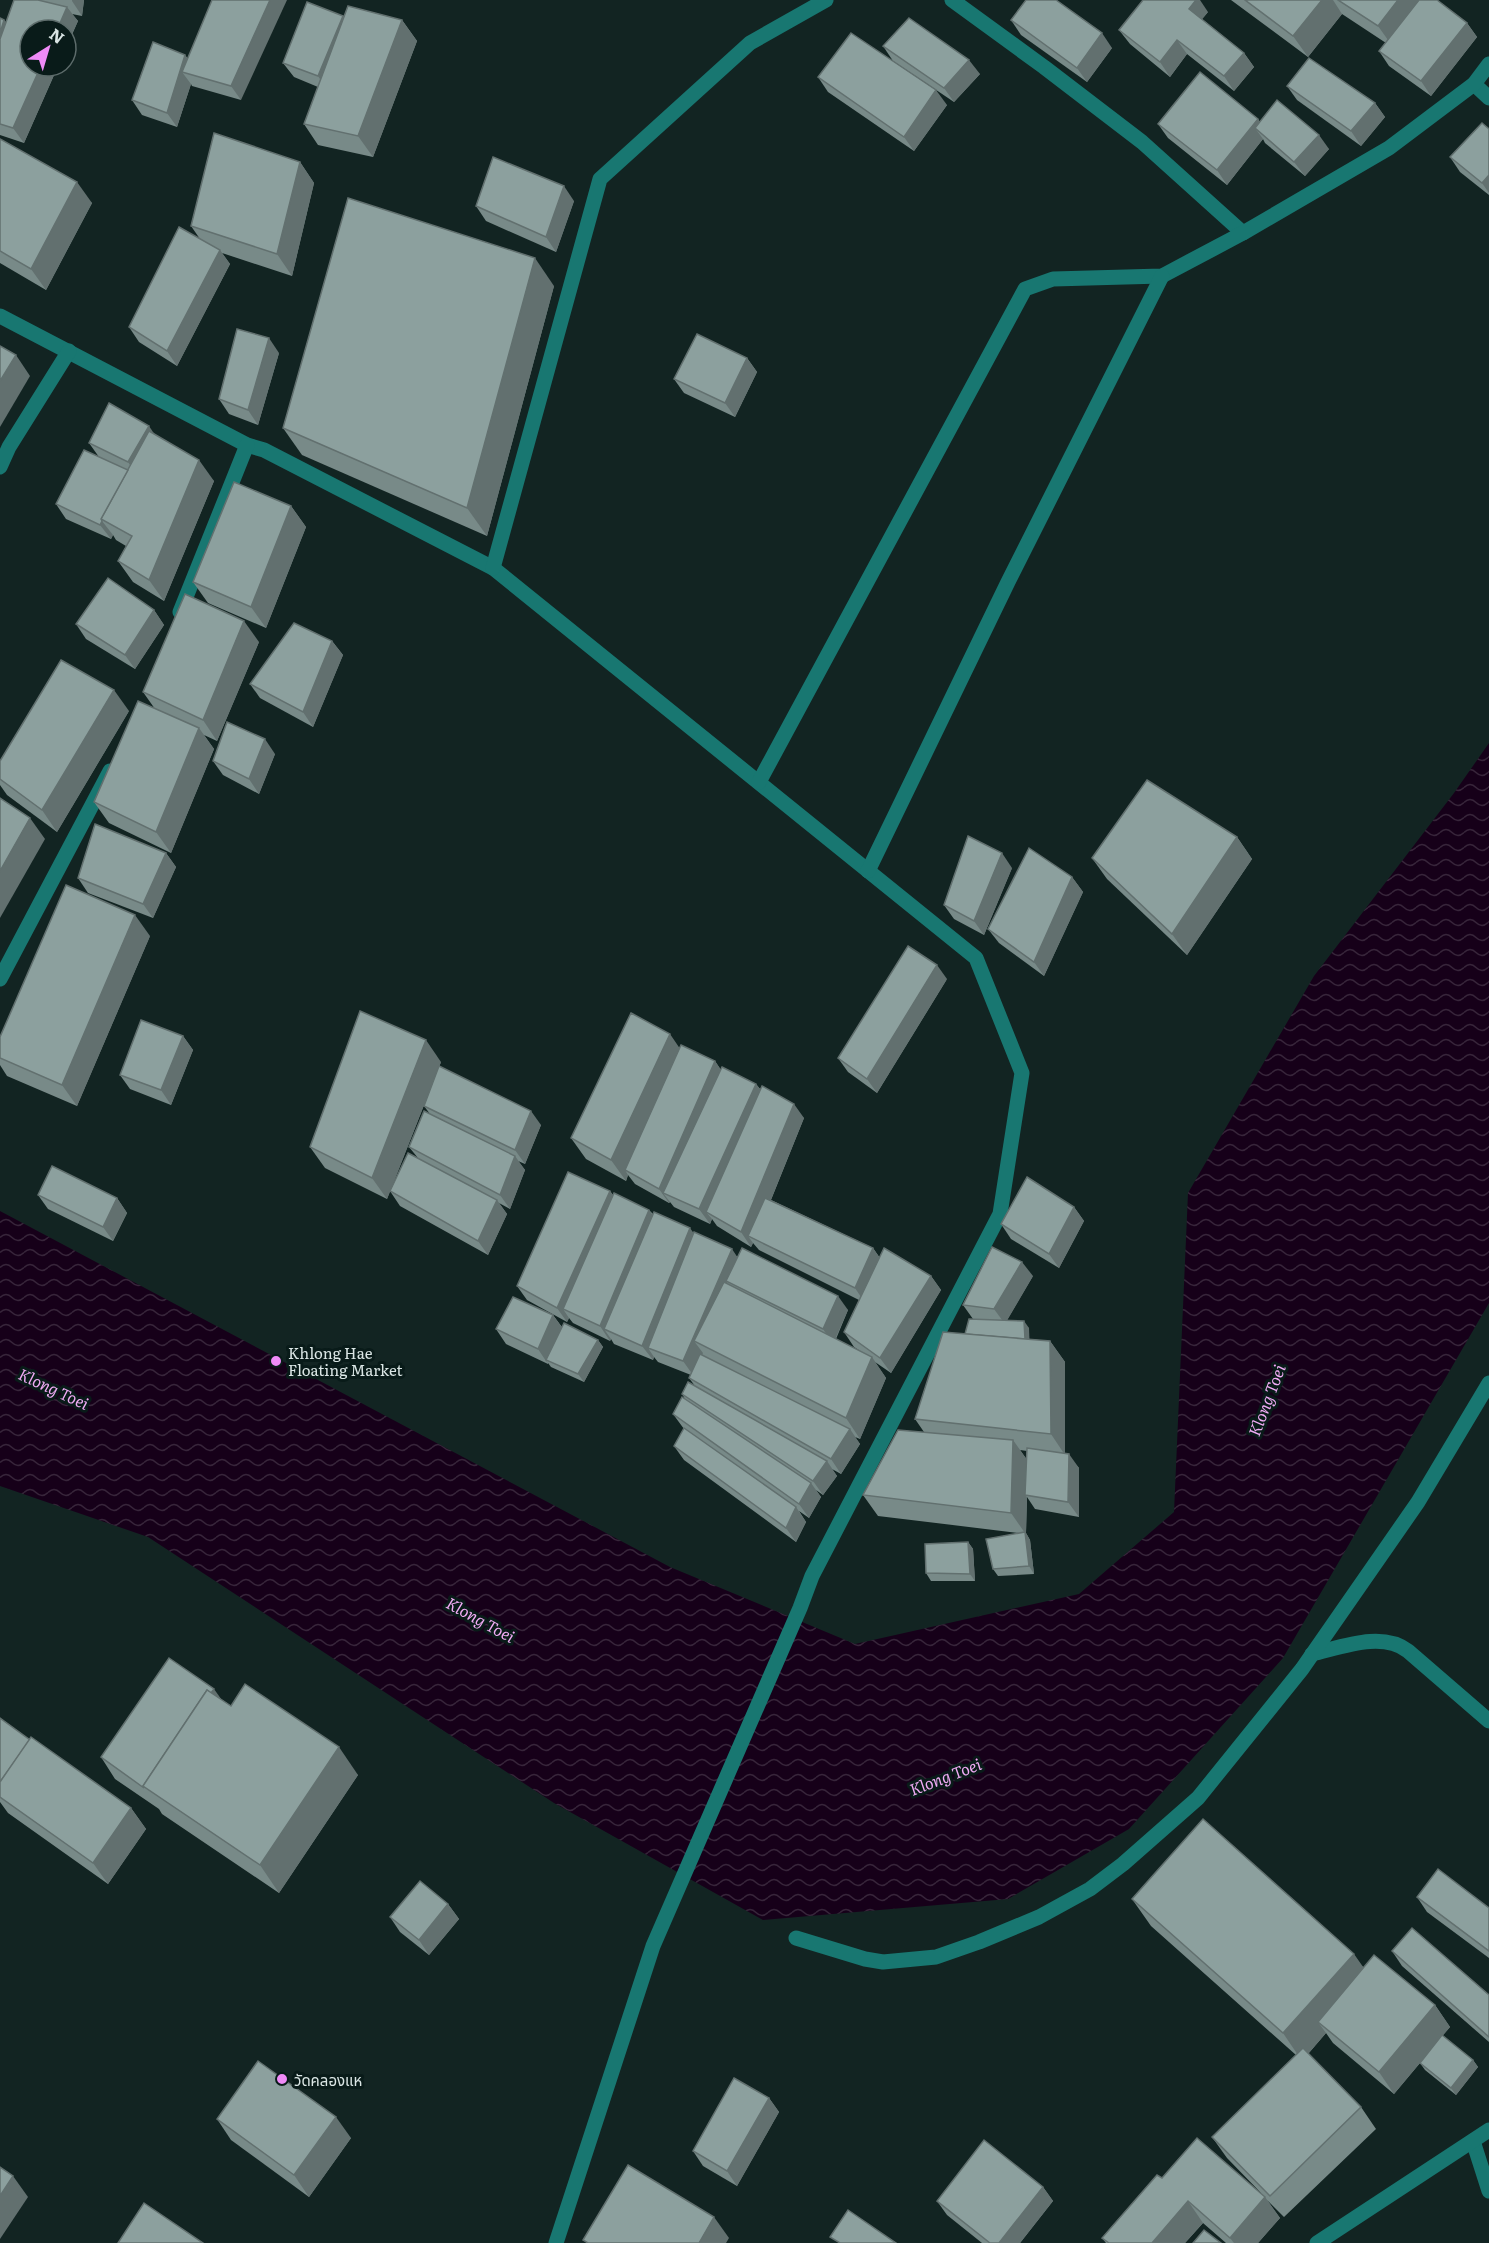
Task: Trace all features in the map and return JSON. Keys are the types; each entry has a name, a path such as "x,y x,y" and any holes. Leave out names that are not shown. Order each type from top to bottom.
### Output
{"street":[{"path":"493,568 600,179 750,44 826,0"},
{"path":"952,0 1142,142 1243,233"},
{"path":"759,782 1025,289 1053,279 1162,276 1243,233 1389,148 1474,84 1489,64"},
{"path":"1474,84 1489,98"},
{"path":"868,871 1013,572 1162,276"},
{"path":"0,316 247,445 264,450 493,568 976,958 1022,1072 1000,1214 812,1576 653,1946 556,2243"},
{"path":"0,467 9,447 69,351"},
{"path":"173,630 247,445"},
{"path":"0,979 116,759"},
{"path":"796,1938 865,1959 883,1962 936,1958 979,1942 1065,1903 1090,1889 1123,1864 1198,1798 1312,1654 1418,1502 1489,1383"},
{"path":"1312,1654 1374,1641 1397,1644 1489,1721"},
{"path":"1317,2243 1489,2130"},
{"path":"1473,2141 1489,2191"}],"water":[{"name":"Klong Toei","path":"1489,743 1489,1303 1283,1658 1129,1829 1008,1899 763,1920 554,1803 148,1537 0,1486 0,1211 670,1567 855,1644 1079,1594 1174,1512 1188,1193 1314,976 1454,793"}],"building":[{"path":"14,0 38,0 67,7 62,18 18,18 18,78 36,78 13,128 0,124 0,39"},
{"path":"212,0 270,0 231,86 182,72"},
{"path":"1026,0 1056,0 1102,33 1077,68 1011,20"},
{"path":"1143,0 1196,0 1189,9 1244,53 1224,76 1177,40 1160,62 1119,30"},
{"path":"1245,0 1322,0 1293,36"},
{"path":"1338,0 1398,0 1378,26"},
{"path":"1419,0 1437,0 1467,23 1421,81 1379,51"},
{"path":"307,2 343,16 318,76 283,63"},
{"path":"348,6 402,20 358,136 304,124"},
{"path":"0,18 4,20 0,33"},
{"path":"909,18 969,60 944,88 883,46"},
{"path":"851,33 936,90 904,137 818,77"},
{"path":"153,42 185,55 167,113 132,100"},
{"path":"1309,58 1375,103 1351,131 1287,86"},
{"path":"1200,72 1258,119 1217,170 1158,124"},
{"path":"1277,100 1319,135 1294,162 1255,128"},
{"path":"1482,123 1489,129 1489,175 1482,183 1450,157"},
{"path":"214,133 300,162 277,254 191,226"},
{"path":"0,139 77,182 31,269 0,251"},
{"path":"493,157 564,186 546,237 476,206"},
{"path":"348,198 535,258 467,508 283,428"},
{"path":"179,227 220,250 167,351 129,327"},
{"path":"237,329 269,338 248,410 219,399"},
{"path":"697,334 747,358 725,403 674,379"},
{"path":"0,346 16,355 0,381"},
{"path":"109,403 149,426 128,462 89,443"},
{"path":"149,431 199,460 149,580 118,561 132,536 101,519"},
{"path":"84,450 128,470 101,519 100,525 56,504"},
{"path":"234,482 291,506 251,607 193,582"},
{"path":"108,578 154,610 125,655 76,624"},
{"path":"185,594 244,621 203,720 143,692"},
{"path":"294,623 332,641 303,712 250,684"},
{"path":"61,660 114,690 42,810 0,779 0,761"},
{"path":"138,701 199,728 156,832 94,802"},
{"path":"227,722 265,739 249,779 213,761"},
{"path":"1147,780 1237,837 1172,934 1092,858"},
{"path":"0,798 30,818 0,871"},
{"path":"95,824 166,853 143,904 78,878"},
{"path":"968,836 1002,853 974,921 944,905"},
{"path":"1029,848 1072,877 1034,962 988,929"},
{"path":"66,885 135,915 62,1085 0,1058 0,1037"},
{"path":"908,946 937,965 867,1079 838,1058"},
{"path":"360,1011 426,1040 372,1178 310,1147"},
{"path":"631,1013 670,1034 611,1160 571,1138"},
{"path":"141,1020 183,1036 161,1090 120,1075"},
{"path":"681,1045 715,1061 659,1189 625,1170"},
{"path":"439,1066 531,1111 515,1150 424,1106"},
{"path":"722,1067 756,1084 699,1209 663,1193"},
{"path":"762,1086 794,1104 741,1232 706,1212"},
{"path":"424,1111 515,1156 500,1195 409,1147"},
{"path":"408,1153 497,1200 478,1241 390,1191"},
{"path":"52,1166 117,1198 103,1227 38,1195"},
{"path":"568,1172 610,1191 557,1308 517,1286"},
{"path":"1027,1177 1074,1207 1049,1254 1001,1224"},
{"path":"614,1193 649,1210 600,1326 563,1309"},
{"path":"765,1198 873,1248 855,1288 748,1236"},
{"path":"654,1212 690,1228 642,1346 604,1329"},
{"path":"694,1232 732,1249 683,1361 648,1348"},
{"path":"992,1247 1022,1262 994,1309 963,1305"},
{"path":"742,1248 838,1296 823,1329 726,1281"},
{"path":"884,1248 931,1276 880,1358 844,1332"},
{"path":"724,1282 872,1357 846,1418 694,1341"},
{"path":"513,1297 553,1315 538,1349 496,1329"},
{"path":"969,1319 1024,1321 1025,1339 965,1334"},
{"path":"564,1323 598,1340 578,1374 546,1360"},
{"path":"943,1332 1050,1341 1051,1434 915,1419"},
{"path":"700,1354 850,1429 831,1459 689,1378"},
{"path":"688,1382 827,1461 813,1481 682,1394"},
{"path":"682,1397 811,1483 799,1504 673,1414"},
{"path":"684,1428 796,1507 786,1528 674,1446"},
{"path":"898,1430 1013,1440 1011,1513 863,1495"},
{"path":"1027,1448 1069,1454 1068,1502 1025,1495"},
{"path":"1025,1532 1029,1566 993,1569 986,1539"},
{"path":"968,1542 970,1574 926,1573 925,1544"},
{"path":"169,1658 214,1689 211,1693 207,1690 143,1786 144,1788 101,1757"},
{"path":"245,1684 339,1747 260,1865 143,1786 207,1690 231,1706"},
{"path":"0,1718 30,1740 0,1782"},
{"path":"31,1737 131,1808 93,1863 0,1797 0,1782"},
{"path":"1203,1819 1354,1954 1283,2033 1132,1899"},
{"path":"1438,1869 1489,1908 1489,1951 1417,1897"},
{"path":"420,1881 448,1904 419,1940 390,1917"},
{"path":"1412,1928 1489,1995 1489,2037 1392,1951"},
{"path":"1374,1955 1435,2005 1379,2072 1318,2022"},
{"path":"1442,2035 1473,2060 1451,2088 1420,2063"},
{"path":"1303,2048 1361,2107 1270,2196 1212,2137"},
{"path":"258,2061 336,2117 294,2175 217,2119"},
{"path":"734,2078 769,2098 727,2171 693,2151"},
{"path":"1197,2138 1265,2197 1230,2238 1188,2201 1152,2243 1109,2243 1102,2238 1157,2175 1162,2178"},
{"path":"984,2140 1043,2187 999,2243 990,2243 937,2201"},
{"path":"628,2165 714,2217 699,2243 588,2243 583,2240"},
{"path":"0,2167 13,2176 0,2196"},
{"path":"144,2203 203,2243 118,2243"},
{"path":"848,2210 896,2243 840,2243 830,2237"},
{"path":"1204,2230 1221,2243 1193,2243"}],"place":[{"name":"Khlong Hae Floating Market","path":"276,1361"},
{"name":"วัดคลองแห","path":"282,2079"}]}
